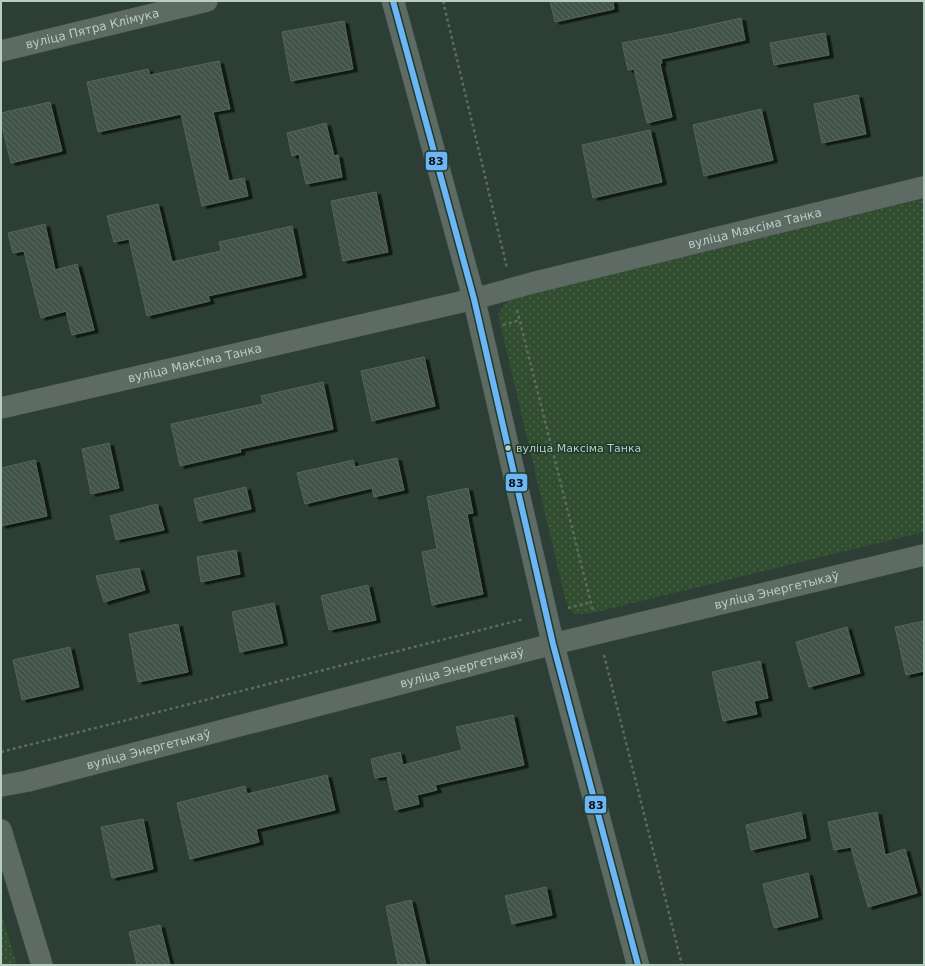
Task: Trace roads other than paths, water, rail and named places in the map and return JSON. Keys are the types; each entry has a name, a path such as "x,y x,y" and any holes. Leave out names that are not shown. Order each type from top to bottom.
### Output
{"street":[{"name":"вуліца Пятра Клімука","path":"1,51 208,1"},
{"path":"393,1 474,299 553,644 638,965"},
{"name":"вуліца Максіма Танка","path":"1,408 474,299 924,187"},
{"name":"вуліца Энергетыкаў","path":"1,786 35,779 553,644 924,555"},
{"path":"1,830 42,965"}],"place":[{"name":"вуліца Максіма Танка","path":"508,448"}]}
